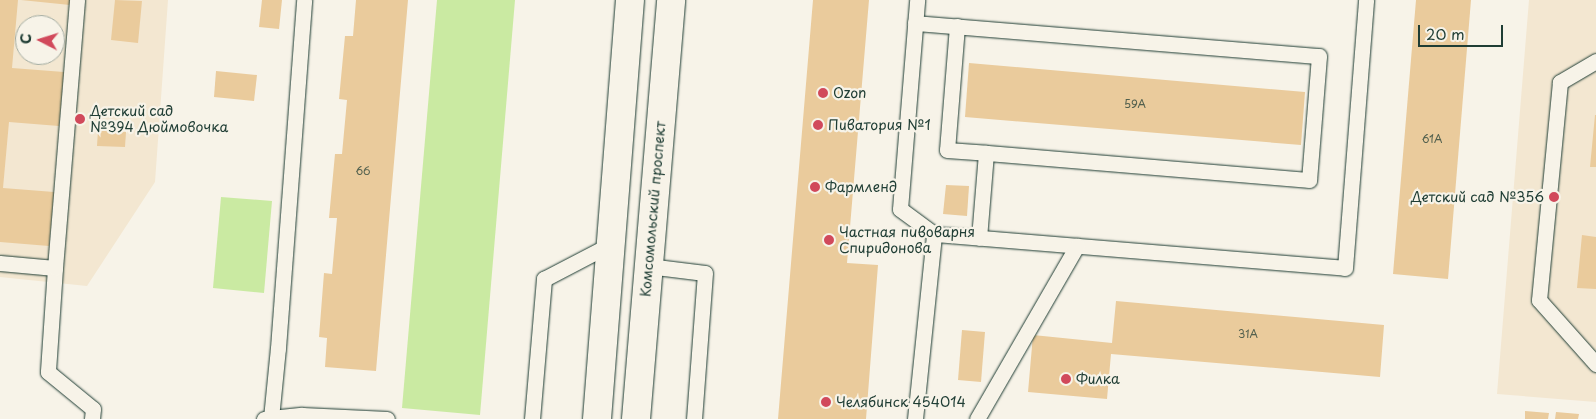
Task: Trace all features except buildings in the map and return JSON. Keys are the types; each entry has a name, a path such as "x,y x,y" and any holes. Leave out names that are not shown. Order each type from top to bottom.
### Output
{"main road":[{"path":"597,419 630,0"},
{"name":"Комсомольский проспект","path":"636,419 670,0"},
{"path":"608,277 612,266 623,259 633,262 638,271 630,371 636,419"}],"lane":[{"path":"77,0 48,372 93,409 92,419"},
{"path":"304,0 267,418 302,415 387,419"},
{"path":"917,0 900,209 934,234 1345,268 1366,0"},
{"path":"915,23 957,26 1319,56 1309,180 947,150 957,26"},
{"path":"1596,61 1560,82 1539,300 1596,364"},
{"path":"979,238 986,153"},
{"path":"915,419 934,234"},
{"path":"532,419 544,279 611,244"},
{"path":"977,419 1077,246"},
{"path":"0,263 55,268"},
{"path":"648,266 705,273 694,419"}],"shaded area":[{"name":"Детский сад №394 Дюймовочка","path":"0,0 168,0 155,182 87,286 0,277"},
{"name":"Детский сад №356","path":"1529,0 1596,0 1596,402 1497,394"}],"green space":[{"path":"437,0 515,0 480,415 402,408"},
{"path":"221,197 272,201 264,293 213,288"}],"place":[{"name":"Ozon","path":"823,93"},
{"name":"Детский сад №394 Дюймовочка","path":"80,119"},
{"name":"Пиватория №1","path":"818,125"},
{"name":"Фармленд","path":"815,187"},
{"name":"Детский сад №356","path":"1554,197"},
{"name":"Частная пивоварня Спиридонова","path":"829,240"},
{"name":"Филка","path":"1066,379"},
{"name":"Челябинск 454014","path":"826,402"}]}
